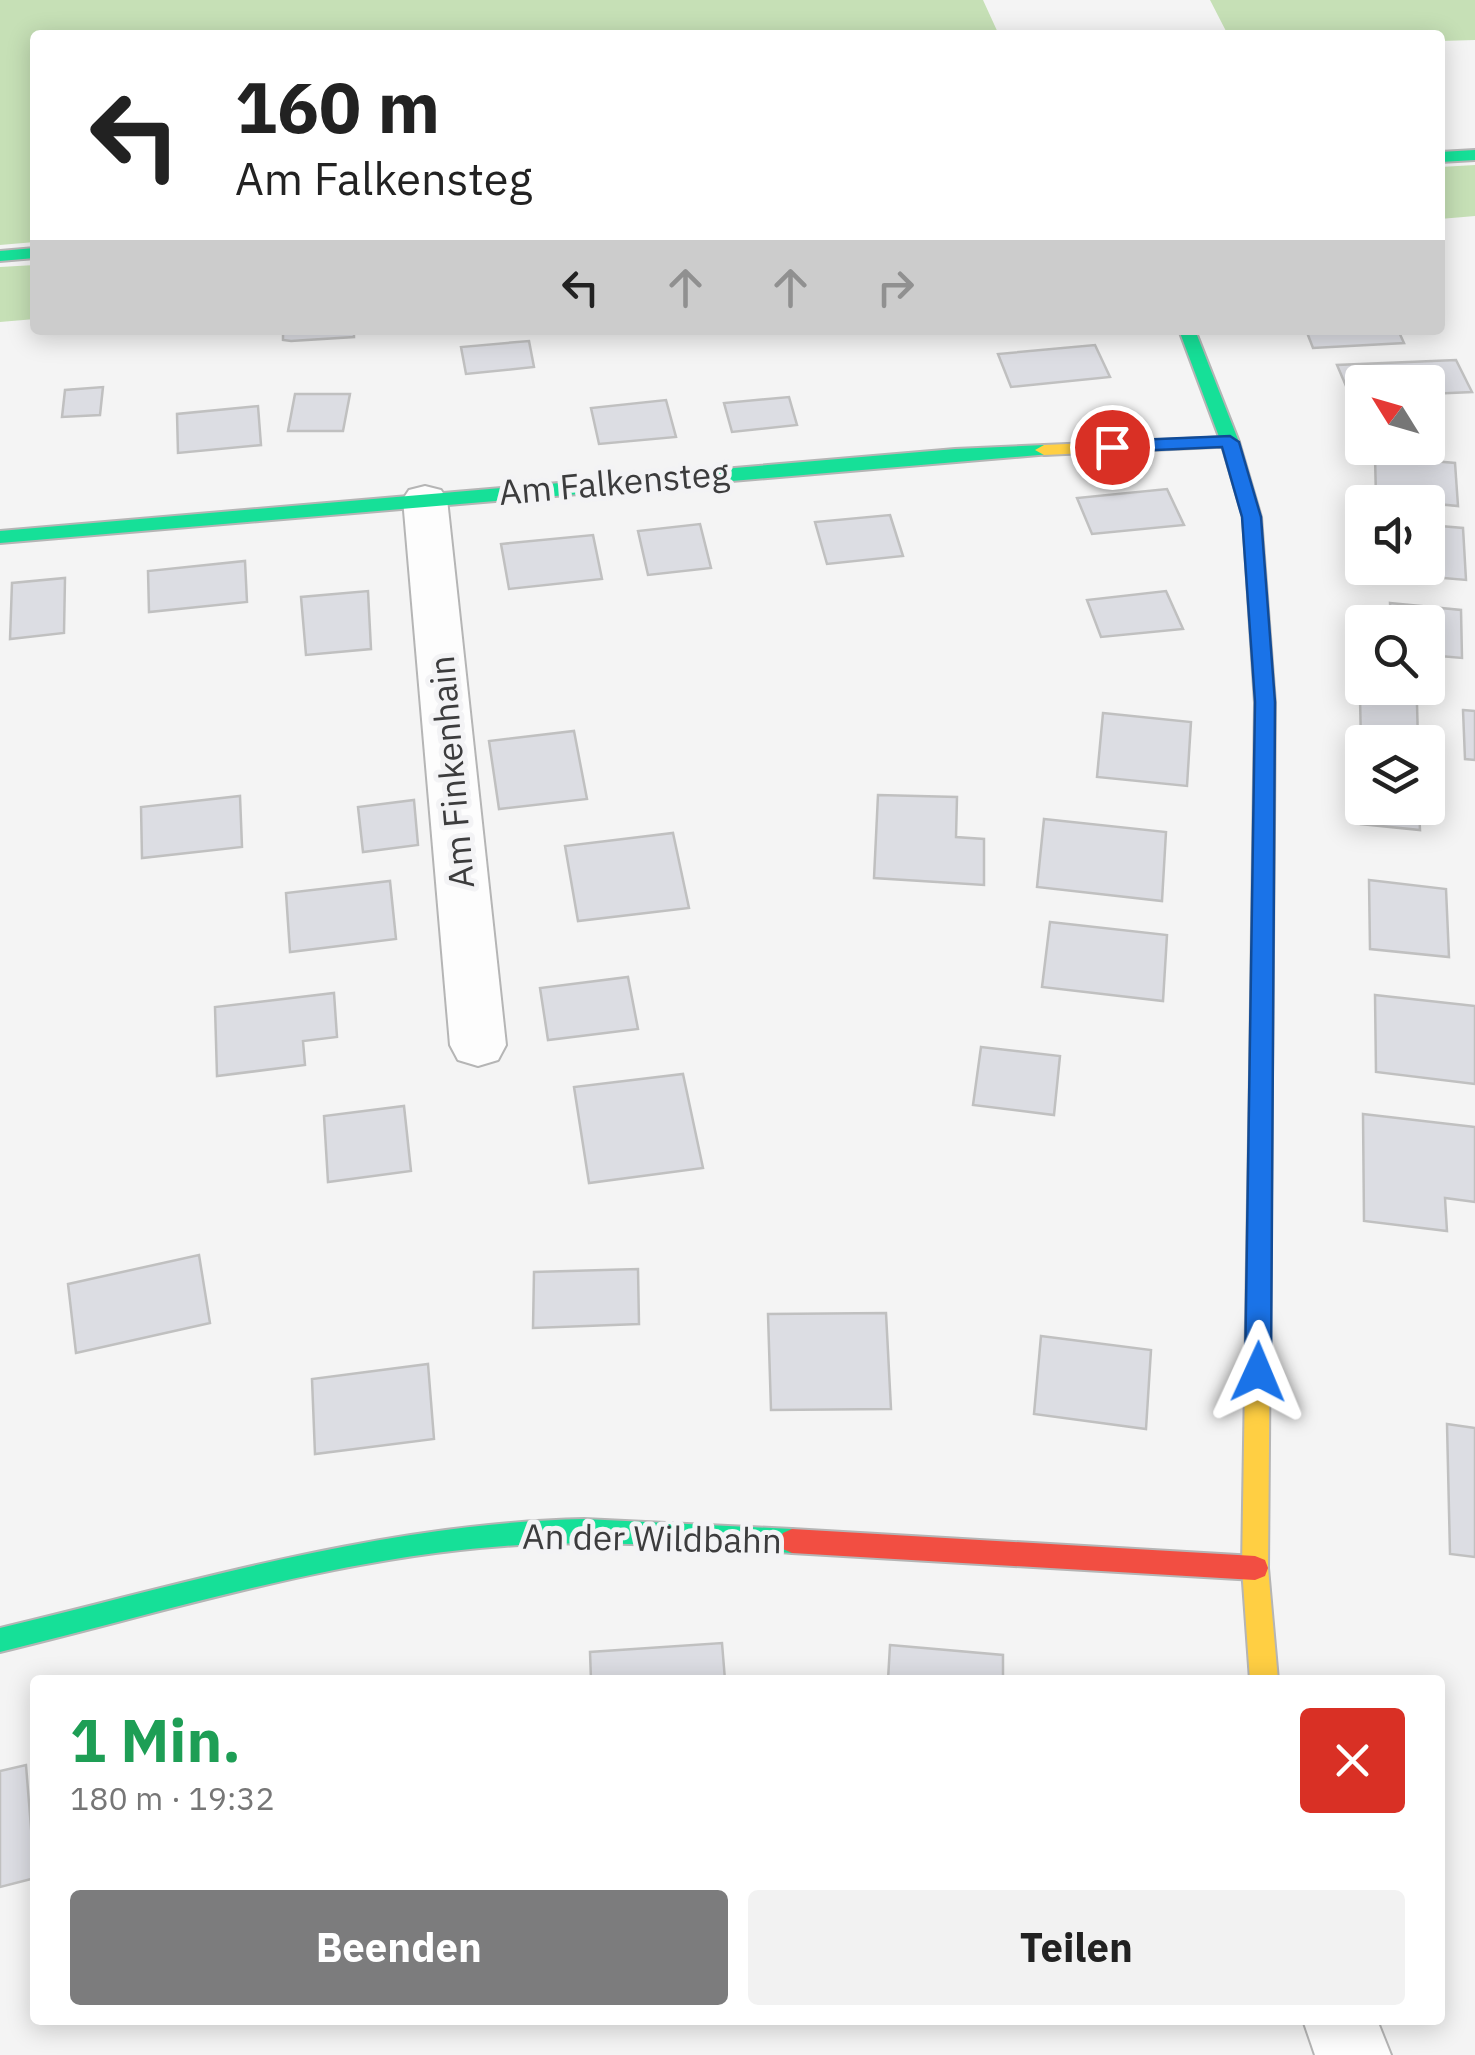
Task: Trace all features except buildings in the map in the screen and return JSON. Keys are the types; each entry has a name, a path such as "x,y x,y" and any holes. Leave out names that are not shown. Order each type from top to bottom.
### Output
{"street":[{"path":"1445,157 1475,155"},
{"path":"0,256 30,253"},
{"path":"1189,335 1230,442 1252,517 1265,702 1256,1568 1264,1675"},
{"name":"Am Falkensteg","path":"0,536 955,454 1230,442"},
{"name":"Am Finkenhain","path":"425,499 478,1046"},
{"name":"An der Wildbahn","path":"0,1640 330,1562 462,1538 598,1530 1256,1568"},
{"path":"1342,2025 1354,2055"}],"green space":[{"path":"0,0 983,0 997,30 30,30 30,242 0,245"},
{"path":"1210,0 1475,0 1475,40 1445,41 1445,30 1225,30"},
{"path":"1475,165 1475,216 1445,219 1445,167"},
{"path":"30,265 30,319 0,322 0,267"}],"traffic: fast":[{"path":"1445,157 1475,155"},
{"path":"0,256 30,253"},
{"path":"1189,335 1230,442 1252,517 1265,703 1261,1074"},
{"path":"0,537 955,454 1044,450"},
{"path":"0,1640 286,1571 459,1539 584,1531 792,1541"}],"traffic: slow":[{"path":"1044,450 1230,442"},
{"path":"1261,1074 1255,1568 1264,1675"}],"traffic: jam":[{"path":"792,1541 1255,1568"}],"route":[{"path":"1112,447 1230,442 1252,517 1265,702 1258,1372"}]}
